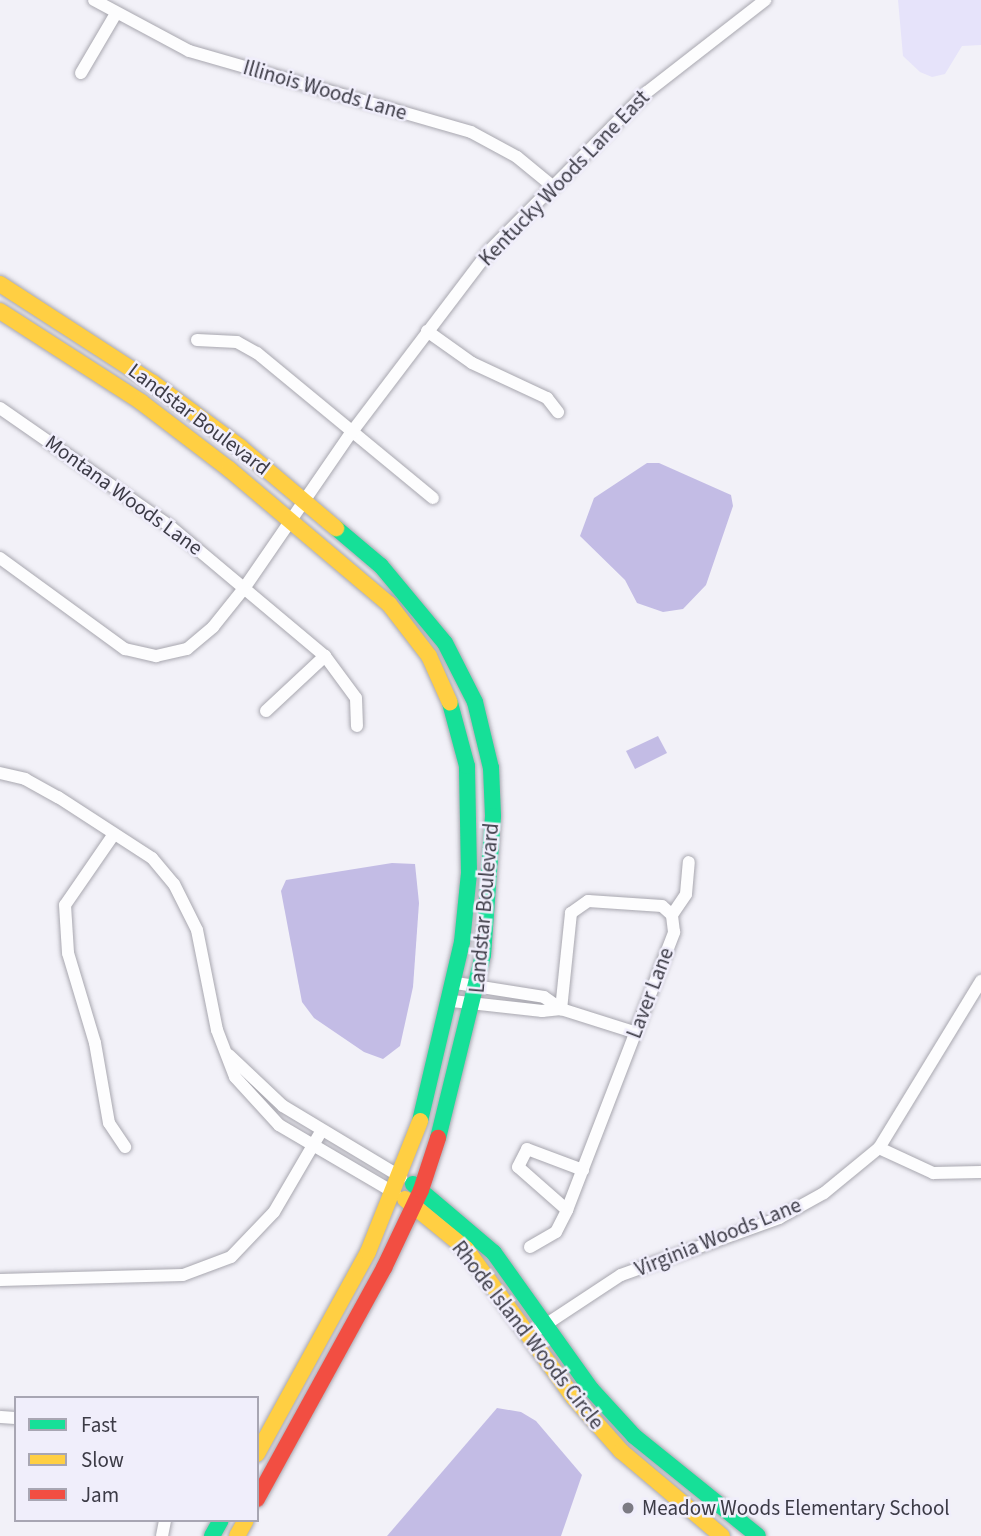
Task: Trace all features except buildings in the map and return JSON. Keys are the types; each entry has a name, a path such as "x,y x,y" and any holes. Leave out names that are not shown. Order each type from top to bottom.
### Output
{"street":[{"name":"Illinois Woods Lane","path":"94,0 116,15 189,51 471,132 517,157 551,185"},
{"name":"Kentucky Woods Lane East","path":"0,558 125,649 156,656 187,649 213,627 245,586 306,502 351,433 489,251 551,185 646,92 761,1"},
{"path":"81,73 116,15"},
{"name":"Landstar Boulevard","path":"0,284 153,383 306,502 408,594 445,643 475,702 491,768 493,816 475,1006 418,1197 384,1268 259,1495"},
{"name":"Landstar Boulevard","path":"0,311 141,402 293,520 389,604 429,656 452,707 467,766 469,873 456,983 429,1094 395,1193 259,1450"},
{"path":"426,331 472,363 547,398 558,412"},
{"path":"197,340 237,342 257,353 433,498"},
{"name":"Montana Woods Lane","path":"0,408 171,527 245,586 325,656 356,698 357,726"},
{"path":"266,711 325,656"},
{"path":"0,772 36,785 152,858 174,884 197,930 224,1050 235,1077 254,1102 279,1125 314,1143 395,1193"},
{"path":"114,834 65,905 68,953 95,1043 110,1123 125,1147"},
{"name":"Laver Lane","path":"530,1248 556,1232 568,1210 615,1095 634,1032 674,932 672,915 686,894 689,862"},
{"path":"561,1009 571,913 588,901 662,906 672,915"},
{"name":"Virginia Woods Lane","path":"529,1335 621,1275 779,1218 824,1193 879,1148 975,1002 981,981"},
{"path":"456,983 544,997 561,1009"},
{"path":"452,1000 475,1006 561,1009 634,1032"},
{"path":"224,1050 275,1100 401,1177"},
{"path":"0,1280 183,1275 231,1256 274,1212 322,1130"},
{"path":"879,1148 933,1173 981,1172"},
{"path":"568,1210 518,1167 527,1149 583,1170"},
{"name":"Rhode Island Woods Circle","path":"401,1177 466,1249 574,1398 621,1451 722,1536"},
{"name":"Rhode Island Woods Circle","path":"395,1193 418,1197 494,1253 545,1325 634,1436 758,1536"}],"shaded area":[{"path":"898,0 981,0 981,45 962,46 945,74 932,77 920,72 903,56"},
{"path":"647,463 659,463 731,495 733,506 706,585 683,609 663,612 637,603 625,580 580,536 594,498"},
{"path":"658,736 667,753 635,769 626,751"},
{"path":"392,863 415,864 419,903 413,987 400,1046 383,1059 364,1052 314,1018 302,1002 281,891 286,880"},
{"path":"497,1408 521,1412 536,1421 582,1475 561,1536 387,1536"}],"traffic: fast":[{"path":"336,528 381,566 445,643 475,702 491,768 493,816 483,955 438,1138"},
{"path":"420,1121 462,942 469,873 467,766 450,703"},
{"path":"413,1184 494,1253 591,1389 634,1436 758,1536"},
{"path":"212,1536 220,1522"}],"traffic: slow":[{"path":"0,284 153,383 240,447 336,528"},
{"path":"0,311 141,402 229,469 389,604 429,656 450,703"},
{"path":"259,1450 368,1252 420,1121"},
{"path":"405,1199 466,1249 574,1398 621,1451 722,1536"},
{"path":"237,1536 245,1522"}],"traffic: jam":[{"path":"259,1495 384,1268 421,1190 438,1138"}],"place":[{"name":"Meadow Woods Elementary School","path":"628,1508"}]}
